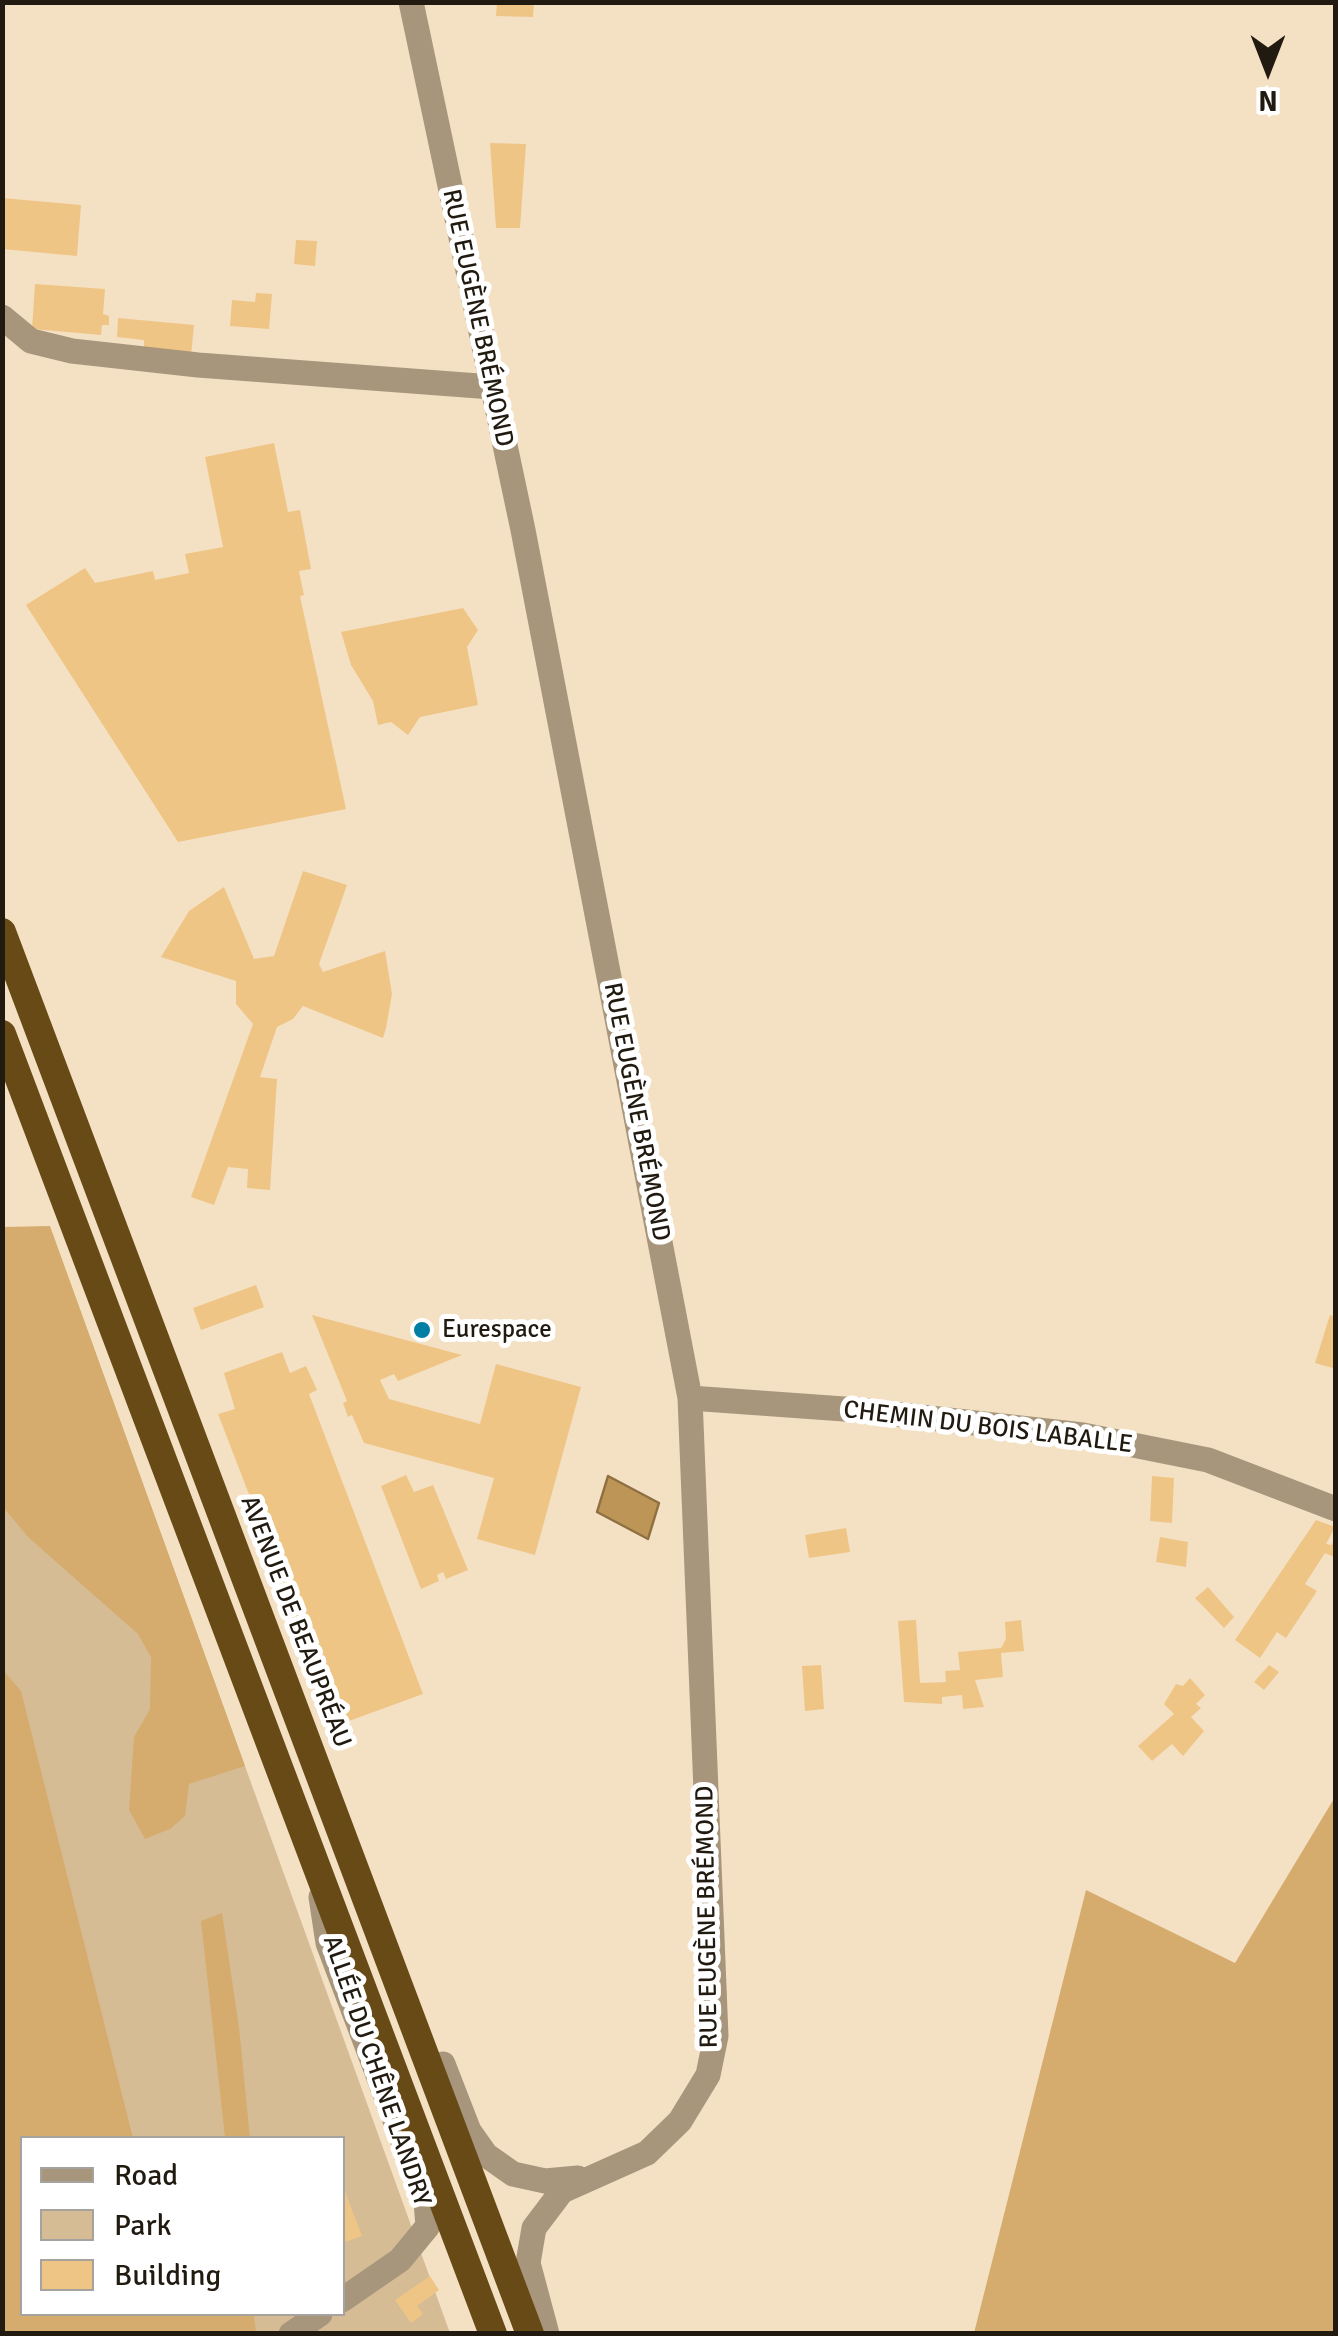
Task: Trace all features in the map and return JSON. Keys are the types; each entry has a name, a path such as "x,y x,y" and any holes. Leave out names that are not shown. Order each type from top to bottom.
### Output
{"highway":[{"name":"AVENUE DE BEAUPRÉAU","path":"2,932 530,2334"},
{"path":"2,1034 493,2334"}],"street":[{"name":"RUE EUGÈNE BRÉMOND","path":"411,2 492,387 690,1398 716,2036 708,2075 680,2120 647,2153 588,2176 562,2191 547,2207 530,2244 535,2298 548,2334"},
{"path":"2,317 30,341 72,350 198,365 492,387"},
{"name":"CHEMIN DU BOIS LABALLE","path":"690,1398 858,1410 1083,1435 1208,1460 1336,1510"},
{"name":"RUE EUGÈNE BRÉMOND","path":"325,1786 382,1904 469,2131 486,2155 513,2174 545,2181 588,2176"},
{"name":"ALLÉE DU CHÊNE LANDRY","path":"315,1863 328,1944 426,2202 428,2226 400,2260 345,2298"},
{"path":"291,2334 317,2316"}],"green space":[{"path":"2,1237 66,1271 450,2333 3,2333"}],"shaded area":[{"path":"50,1226 245,1766 189,1784 185,1816 170,1829 145,1839 129,1810 134,1737 150,1709 151,1657 138,1634 28,1537 3,1507 3,1227"},
{"path":"608,1476 659,1503 648,1539 597,1512"},
{"path":"2,1669 21,1691 132,2136 20,2136 20,2316 254,2316 256,2333 3,2333"},
{"path":"1335,1797 1335,2333 974,2333 1086,1890 1235,1963"},
{"path":"222,1913 250,2136 225,2136 201,1921"}],"building":[{"path":"497,2 534,2 533,17 496,16"},
{"path":"490,143 526,144 520,228 496,228"},
{"path":"2,198 81,205 77,256 2,249"},
{"path":"296,240 317,241 315,266 294,264"},
{"path":"35,284 105,289 103,314 109,316 109,325 102,325 101,335 32,329"},
{"path":"256,293 272,294 269,329 230,326 232,300 255,302"},
{"path":"118,318 194,325 191,356 144,352 144,340 117,337"},
{"path":"274,443 288,512 300,510 311,569 299,571 304,595 300,596 346,809 178,842 26,605 85,568 95,583 153,571 155,580 189,573 185,554 223,547 205,457"},
{"path":"463,608 478,630 467,647 478,705 420,717 408,735 391,722 378,725 373,701 351,665 341,632"},
{"path":"303,871 347,885 319,964 323,972 385,951 392,994 386,1028 383,1038 303,1006 293,1019 277,1027 260,1077 277,1079 270,1190 247,1188 248,1169 228,1167 214,1205 191,1197 253,1024 236,1004 236,981 161,957 189,911 224,887 254,959 274,956"},
{"path":"256,1285 264,1307 201,1330 193,1308"},
{"path":"312,1315 462,1355 398,1381 394,1374 380,1380 389,1399 480,1424 496,1364 581,1387 535,1555 477,1539 494,1478 364,1443 352,1415 348,1417 343,1403 347,1401"},
{"path":"1330,1315 1336,1317 1336,1369 1315,1363"},
{"path":"282,1352 290,1373 306,1366 317,1390 309,1394 423,1694 338,1725 218,1414 235,1409 224,1373"},
{"path":"406,1475 414,1492 433,1485 468,1570 446,1579 443,1572 437,1575 439,1581 421,1589 381,1486"},
{"path":"1152,1476 1174,1478 1172,1523 1150,1521"},
{"path":"1316,1520 1335,1527 1326,1544 1331,1545 1336,1538 1336,1558 1325,1553 1305,1584 1317,1591 1286,1638 1277,1632 1260,1658 1235,1640"},
{"path":"846,1528 850,1552 809,1558 805,1535"},
{"path":"1160,1537 1188,1542 1186,1567 1156,1562"},
{"path":"1208,1587 1234,1617 1224,1628 1195,1598"},
{"path":"916,1620 920,1683 946,1682 945,1671 960,1670 958,1652 1001,1648 1006,1639 1005,1622 1021,1620 1024,1651 1001,1653 1003,1677 975,1680 984,1707 963,1709 962,1695 942,1697 942,1704 904,1702 898,1621"},
{"path":"821,1665 824,1709 805,1711 802,1666"},
{"path":"1269,1665 1279,1672 1264,1690 1254,1682"},
{"path":"1190,1678 1205,1695 1196,1704 1201,1708 1191,1717 1204,1731 1183,1756 1172,1744 1152,1761 1138,1746 1174,1714 1164,1704 1176,1684 1183,1686"},
{"path":"345,2192 362,2236 345,2242"},
{"path":"430,2276 439,2290 417,2306 423,2314 411,2323 395,2300"}],"place":[{"name":"Eurespace","path":"422,1330"}]}
